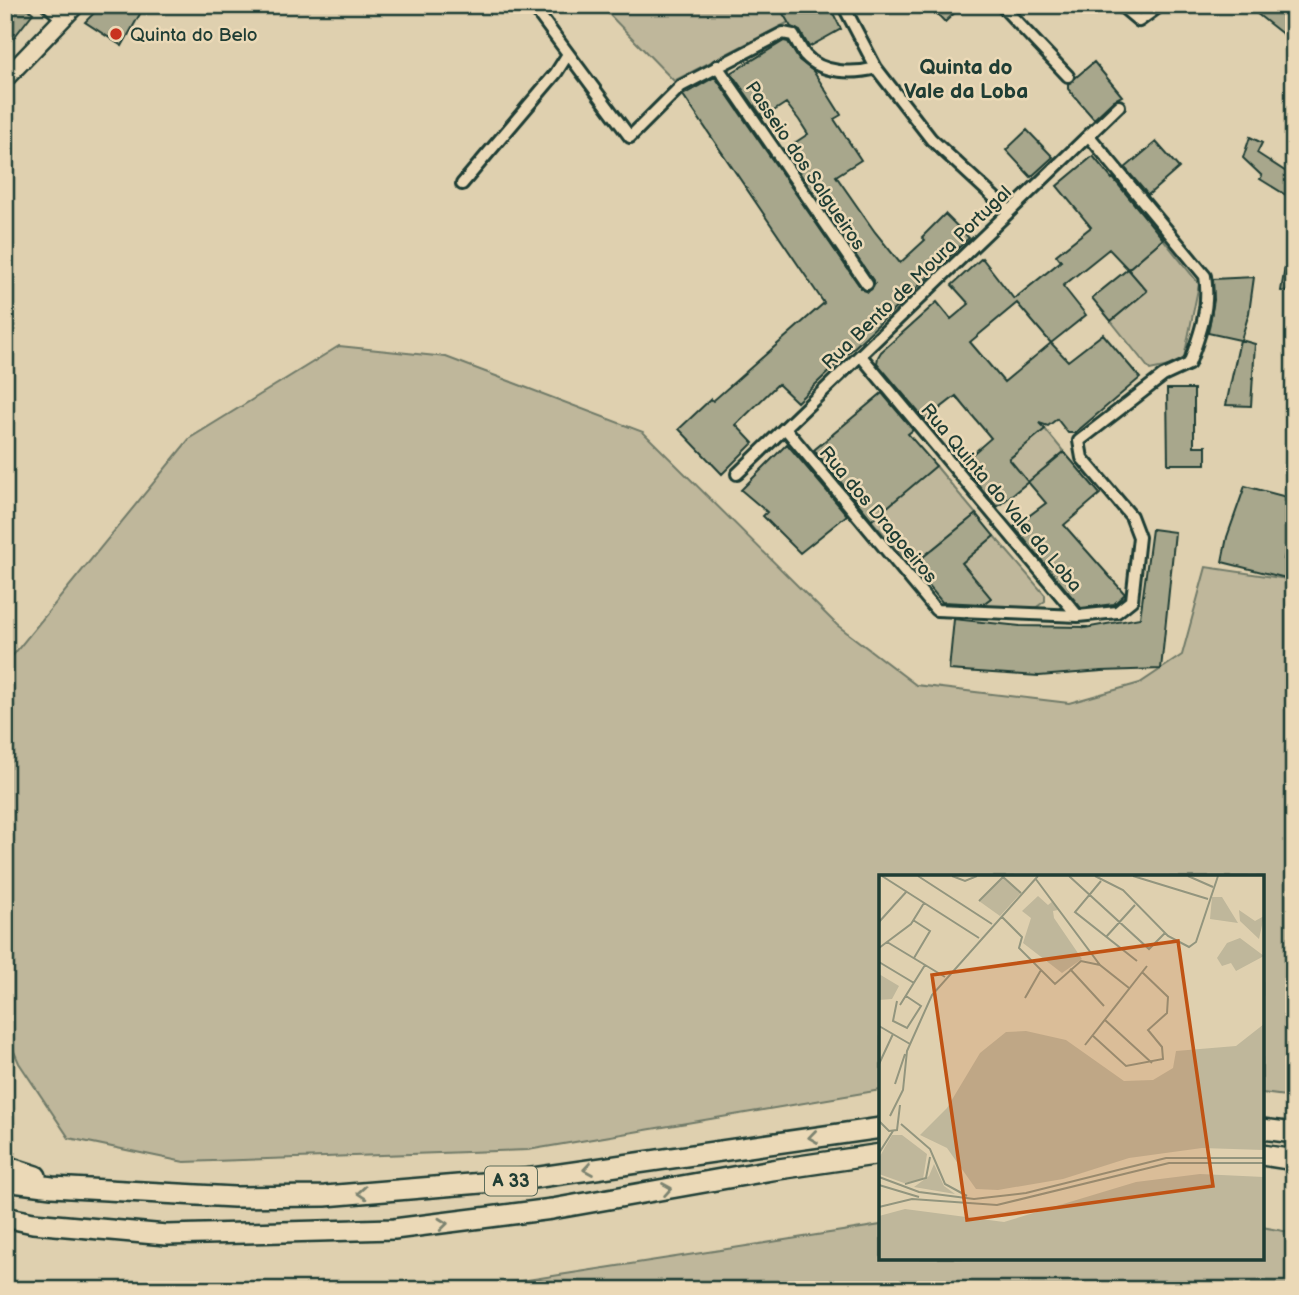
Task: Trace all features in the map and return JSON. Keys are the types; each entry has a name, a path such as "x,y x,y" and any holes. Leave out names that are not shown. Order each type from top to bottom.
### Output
{"highway":[{"name":"A 33","path":"5,1181 234,1197 326,1196 519,1180 879,1128"},
{"path":"1264,1129 1294,1133"},
{"name":"A 33","path":"5,1209 71,1219 228,1233 287,1234 394,1229 474,1221 879,1154"},
{"path":"1264,1155 1294,1160"},
{"path":"5,1166 38,1177 138,1192"},
{"path":"5,1217 33,1223 166,1235 228,1233"}],"main road":[{"path":"5,79 76,5"}],"street":[{"path":"47,5 62,19"},
{"path":"532,5 630,137 681,86 776,35 793,35 806,56 828,68 851,72 876,68"},
{"path":"843,5 876,68 931,139 1009,211"},
{"path":"1001,5 1068,76"},
{"path":"1120,5 1139,21 1161,5"},
{"path":"462,184 556,73 568,54"},
{"name":"Passeio dos Salgueiros","path":"718,66 867,284"},
{"name":"Rua Bento de Moura Portugal","path":"737,474 1119,106"},
{"name":"Rua Quinta do Vale da Loba","path":"860,356 1078,616 1117,612 1132,600 1139,537 1131,516 1082,458 1079,441 1163,376 1189,364 1205,323 1207,284 1205,276 1089,136"},
{"name":"Rua dos Dragoeiros","path":"785,428 936,610 1078,616"}],"shaded area":[{"path":"600,5 778,5 789,22 674,81"},
{"path":"1163,239 1199,284 1184,358 1174,365 1150,370 1111,321 1146,292 1128,269"},
{"path":"339,346 446,357 643,432 837,625 916,685 1069,703 1140,683 1182,655 1206,567 1294,580 1294,1097 1264,1093 1264,875 879,875 879,1090 528,1150 184,1162 69,1138 19,1063 5,1031 5,665 190,438"},
{"path":"1045,429 1064,452 1028,482 1009,459"},
{"path":"936,466 976,514 912,566 871,520"},
{"path":"994,536 1045,595 1045,601 1034,609 981,606 990,598 962,563"},
{"path":"879,1225 879,1260 1264,1260 1264,1227 1294,1233 1294,1290 463,1290"}],"building":[{"path":"5,5 23,5 33,13 5,49"},
{"name":"Quinta do Belo","path":"102,5 145,5 122,46 85,22"},
{"path":"778,5 829,5 841,29 809,47 800,31 791,27"},
{"path":"929,5 963,5 945,22"},
{"path":"1246,5 1289,5 1294,9 1294,43"},
{"path":"784,41 788,42 799,60 813,71 819,80 841,115 834,119 861,160 836,176 900,263 925,240 922,237 945,214 969,238 797,402 778,384 736,425 753,443 722,474 679,429 824,303 683,95 715,77 861,288 868,292 875,284 784,150 808,134 799,120 786,103 763,118 731,73"},
{"path":"1094,62 1122,96 1094,119 1068,89 1068,84"},
{"path":"1027,130 1053,157 1031,177 1006,150"},
{"path":"1250,137 1262,143 1257,153 1294,177 1294,200 1260,179 1262,176 1243,158"},
{"path":"1156,142 1179,168 1148,195 1125,168"},
{"path":"1093,156 1163,239 1128,269 1109,249 1063,286 1086,315 1051,343 1068,361 1103,334 1140,378 1075,433 1068,433 1057,419 1048,426 1039,423 1045,429 1009,459 1028,482 997,507 961,464 991,438 956,396 925,420 877,363 878,357 937,302 951,319 969,304 952,285 982,258 1014,299 1061,261 1056,255 1091,227 1057,186","holes":["1017,303 1051,343 1004,382 970,342"]},
{"path":"1288,249 1294,249 1294,293 1281,291"},
{"path":"1128,269 1147,291 1111,321 1092,298"},
{"path":"1254,277 1249,313 1241,340 1255,344 1251,406 1226,405 1240,340 1208,333 1214,300 1213,279"},
{"path":"1167,389 1194,389 1194,446 1206,446 1206,464 1168,464"},
{"path":"882,393 913,430 908,434 936,466 872,520 814,450"},
{"path":"787,444 847,515 800,553 763,516 767,512 741,490"},
{"path":"1064,452 1100,494 1064,525 1125,594 1114,604 1081,608 1014,527 1046,503 1028,482"},
{"path":"1245,486 1294,499 1294,517 1284,559 1294,561 1294,580 1222,562 1227,537"},
{"path":"976,514 994,536 962,563 991,598 983,604 942,602 912,566"},
{"path":"1152,529 1175,532 1161,669 1039,676 949,670 954,619 1020,626 1085,628 1140,618"}],"place":[{"name":"Quinta do Belo","path":"116,34"}],"district":[{"name":"Quinta do Vale da Loba","path":"966,79"}]}
